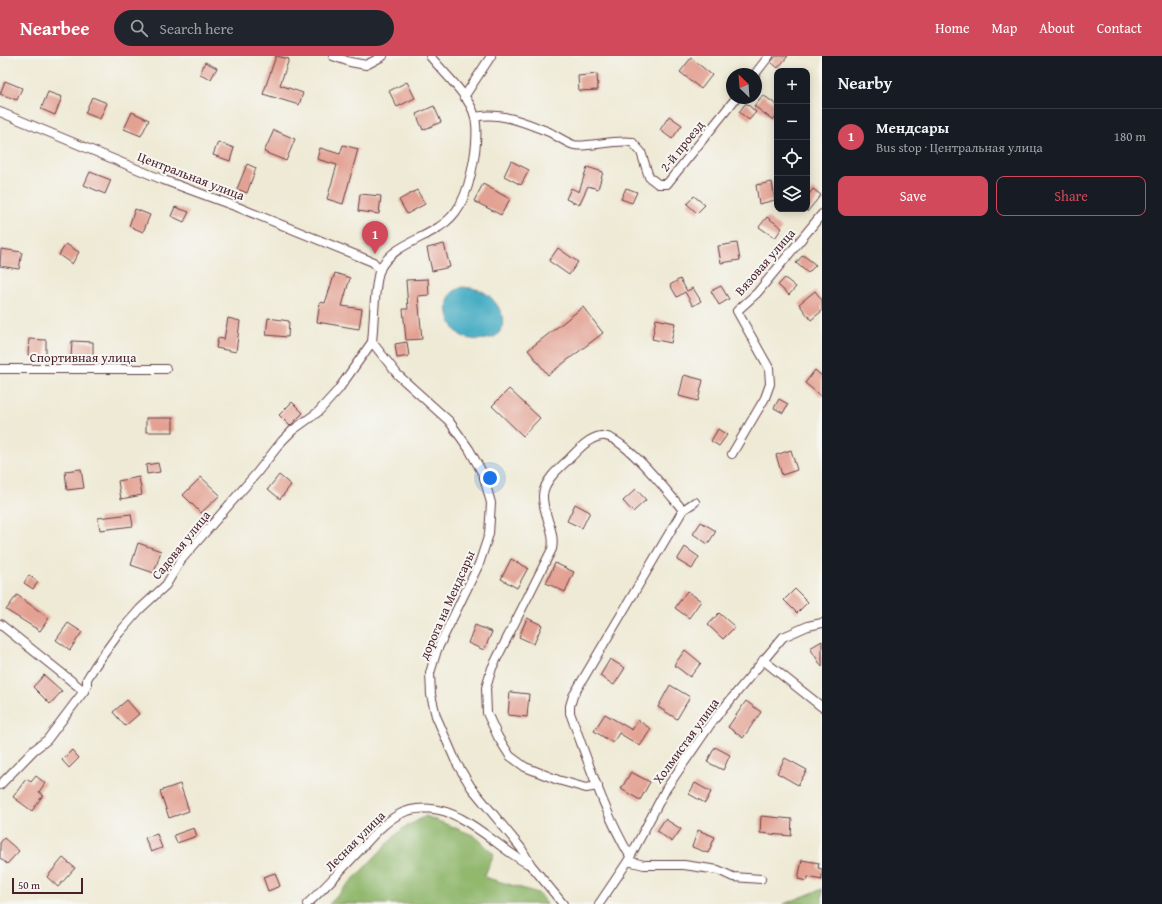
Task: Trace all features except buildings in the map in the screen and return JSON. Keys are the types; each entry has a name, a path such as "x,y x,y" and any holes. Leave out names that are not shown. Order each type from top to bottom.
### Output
{"street":[{"path":"333,56 350,62 366,65 383,56"},
{"path":"372,342 375,302 380,270 389,257 409,243 446,222 459,206 466,190 475,146 475,117 464,97 430,56"},
{"path":"464,97 491,56"},
{"path":"760,68 769,56"},
{"name":"2-й проезд","path":"475,117 487,114 500,116 549,132 575,146 621,140 632,142 641,152 649,177 658,184 667,184 731,104"},
{"name":"Центральная улица","path":"0,112 161,179 240,208 373,262 380,270"},
{"name":"Вязовая улица","path":"732,454 765,398 770,384 769,368 736,311 757,293 822,214"},
{"name":"Садовая улица","path":"0,785 34,750 47,740 84,691 95,666 118,632 166,585 181,560 256,474 282,441 293,430 318,412 338,390 372,342"},
{"name":"дорога на Мендсары","path":"372,342 387,364 449,421 469,449 483,474 491,503 489,534 479,564 437,650 430,673 430,696 436,716 456,762 471,787 521,848 531,865 563,904"},
{"name":"Спортивная улица","path":"0,369 166,369"},
{"path":"598,786 586,788 525,767 510,756 498,737 487,713 486,688 492,668 552,549 552,530 543,496 546,487 556,472 581,446 593,438 602,436 620,443 652,472 683,510"},
{"path":"695,502 683,510 573,696 570,706 570,713 598,786 629,858 644,865 684,865 718,870 733,877 761,879"},
{"path":"0,624 84,691"},
{"name":"Холмистая улица","path":"599,904 629,858 666,789 712,722 783,637 808,626 822,624"},
{"path":"763,660 822,707"},
{"name":"Лесная улица","path":"307,904 322,891 380,828 399,814 418,808 438,809 459,818 515,857 531,865"}],"green space":[{"path":"426,816 475,836 494,854 484,877 538,893 547,904 329,904 402,829"},
{"path":"822,889 822,904 784,904"}],"water":[{"path":"462,287 482,291 496,304 502,314 503,320 501,330 496,336 486,339 471,339 462,336 454,328 448,310 449,298 454,291"}],"place":[{"name":"Мендсары","path":"375,254"}]}
